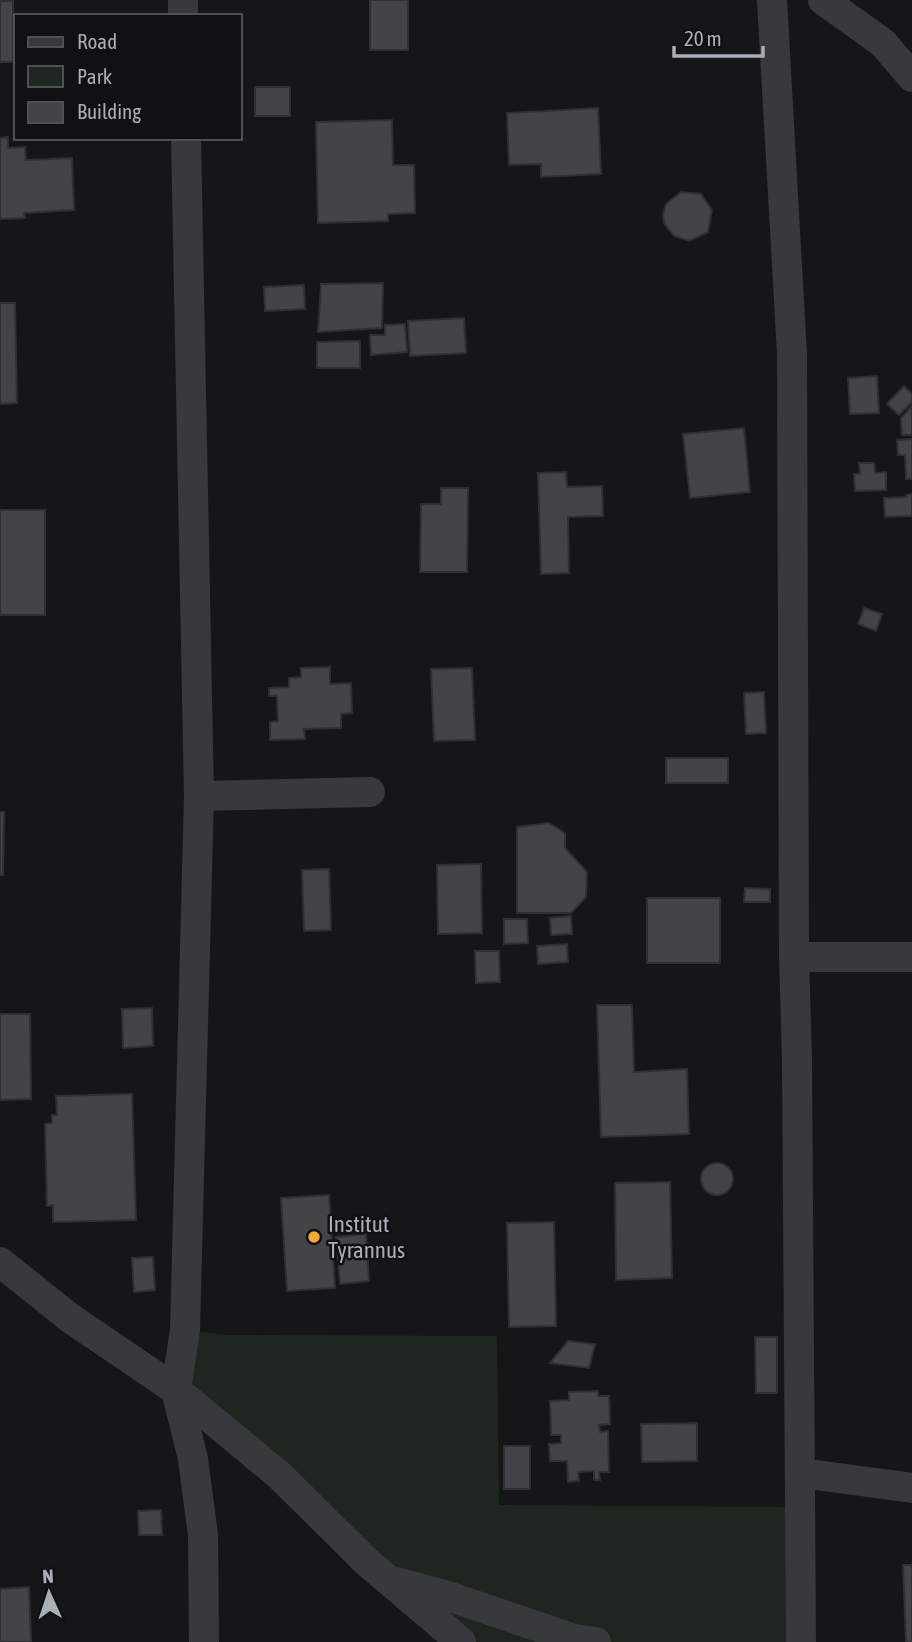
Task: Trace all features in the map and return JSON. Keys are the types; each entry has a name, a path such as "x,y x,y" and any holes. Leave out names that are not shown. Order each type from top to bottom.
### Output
{"street":[{"path":"772,0 792,354 794,957 801,1642"},
{"path":"823,0 883,43 912,77"},
{"path":"883,43 912,51"},
{"path":"186,140 199,796 185,1330 176,1390 193,1460 203,1535 204,1642"},
{"path":"199,796 370,792"},
{"path":"794,957 912,957"},
{"path":"0,1262 70,1318 176,1390 279,1475 389,1581 461,1642"},
{"path":"801,1473 912,1488"},
{"path":"389,1581 448,1596 574,1639 596,1642"}],"green space":[{"path":"185,1330 228,1335 497,1336 499,1505 786,1507 801,1642 461,1642 176,1390"}],"building":[{"path":"370,0 408,0 408,50 370,50"},
{"path":"0,1 13,1 13,62 0,62"},
{"path":"255,87 290,87 290,116 255,116"},
{"path":"598,108 601,174 541,177 541,164 509,165 507,113"},
{"path":"392,120 393,165 414,165 415,213 388,214 388,221 318,223 316,122"},
{"path":"8,137 8,148 25,147 26,160 72,158 74,210 24,213 25,218 0,219 0,138"},
{"path":"681,192 701,194 712,210 708,232 689,241 674,236 664,223 666,204"},
{"path":"383,283 382,328 318,332 321,284"},
{"path":"304,285 305,309 265,311 264,287"},
{"path":"0,303 15,303 17,403 0,404"},
{"path":"464,318 466,353 410,356 408,321"},
{"path":"405,324 407,352 371,355 370,335 385,335 385,325"},
{"path":"360,341 360,368 317,368 317,342"},
{"path":"877,376 879,413 850,414 848,378"},
{"path":"904,386 912,394 912,402 899,415 887,404"},
{"path":"912,406 912,435 902,435 901,418"},
{"path":"744,428 750,492 690,498 683,434"},
{"path":"912,439 912,479 906,479 905,455 898,455 897,440"},
{"path":"859,463 874,463 875,473 886,472 886,490 855,491 854,474 860,474"},
{"path":"566,472 567,487 602,486 603,516 568,517 569,573 541,574 538,473"},
{"path":"441,488 468,488 467,572 420,572 421,504 441,504"},
{"path":"912,494 912,516 885,517 884,498 907,497 906,495"},
{"path":"0,510 45,510 45,615 0,615"},
{"path":"864,608 882,614 876,631 858,624"},
{"path":"330,667 330,684 351,683 352,713 341,714 341,728 304,729 305,739 270,740 270,722 278,721 277,696 269,696 269,688 289,687 289,678 301,677 301,668"},
{"path":"472,668 475,740 434,741 431,669"},
{"path":"764,692 766,733 746,734 744,693"},
{"path":"666,758 728,758 728,783 666,783"},
{"path":"0,812 4,812 3,875 0,875"},
{"path":"549,823 565,833 565,848 587,872 586,897 571,913 517,913 517,827"},
{"path":"481,864 482,933 438,934 437,865"},
{"path":"329,869 331,930 304,931 302,870"},
{"path":"745,888 770,889 770,902 744,902"},
{"path":"647,898 720,898 720,963 647,963"},
{"path":"571,916 572,934 551,935 550,918"},
{"path":"504,919 527,919 528,943 504,944"},
{"path":"567,944 568,962 538,964 537,946"},
{"path":"475,951 499,951 500,982 476,983"},
{"path":"597,1005 632,1005 634,1072 687,1069 689,1134 601,1137"},
{"path":"152,1008 153,1046 123,1048 122,1009"},
{"path":"0,1014 30,1014 31,1099 0,1100"},
{"path":"132,1094 136,1220 53,1222 53,1205 47,1206 45,1124 52,1123 52,1115 57,1115 56,1096"},
{"path":"717,1163 728,1168 733,1179 728,1190 717,1195 706,1190 701,1179 706,1168"},
{"path":"670,1182 672,1278 616,1280 615,1183"},
{"path":"329,1195 335,1288 287,1291 281,1198"},
{"path":"554,1222 556,1326 509,1327 507,1223"},
{"path":"366,1234 369,1281 340,1284 336,1237"},
{"path":"153,1257 155,1290 134,1292 132,1258"},
{"path":"755,1337 777,1337 777,1393 756,1393"},
{"path":"568,1341 595,1344 589,1368 550,1363"},
{"path":"598,1391 598,1396 609,1396 610,1424 599,1425 600,1432 608,1431 609,1472 599,1472 600,1480 594,1480 594,1471 578,1472 579,1481 568,1482 567,1461 550,1461 549,1444 561,1443 561,1435 551,1435 550,1401 569,1400 569,1392"},
{"path":"697,1423 697,1461 642,1462 641,1424"},
{"path":"504,1446 530,1446 530,1489 504,1489"},
{"path":"161,1510 162,1535 139,1535 138,1511"},
{"path":"903,1565 912,1565 912,1642 906,1642"},
{"path":"29,1587 31,1642 0,1642 0,1589"}],"place":[{"name":"Institut Tyrannus","path":"314,1237"}]}
